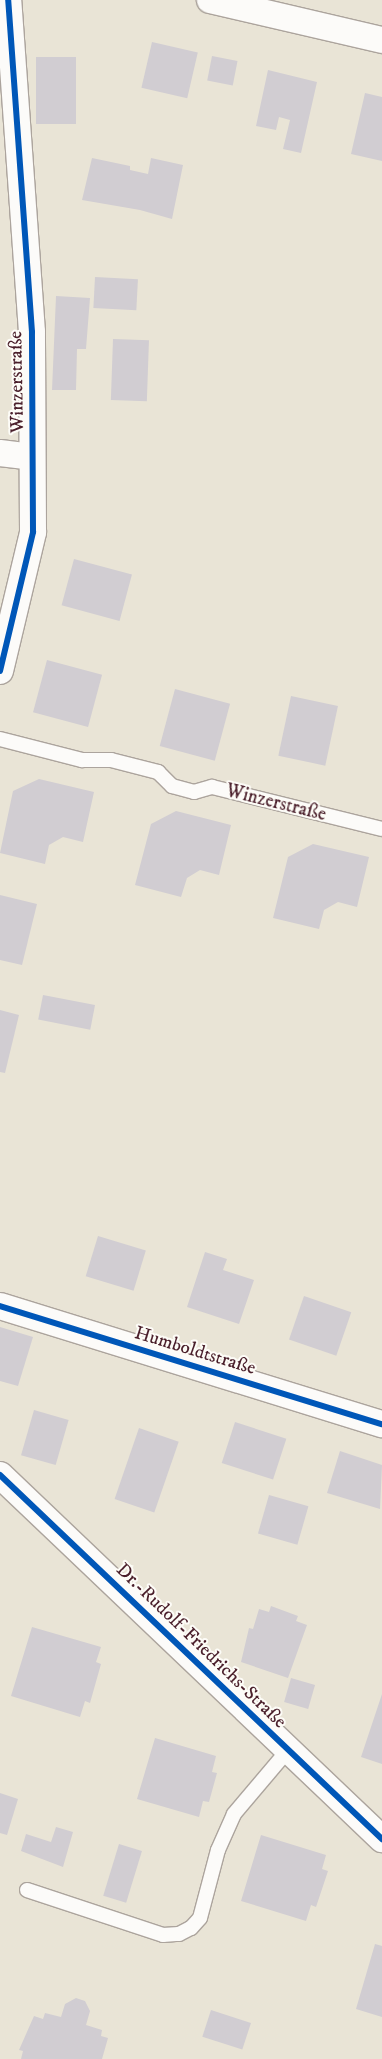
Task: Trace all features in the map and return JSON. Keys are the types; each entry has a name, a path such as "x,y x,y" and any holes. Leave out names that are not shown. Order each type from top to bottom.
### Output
{"street":[{"name":"Winzerstraße","path":"0,671 31,541 32,332 8,0"},
{"path":"210,0 382,40"},
{"path":"0,453 32,457"},
{"name":"Humboldtstraße","path":"0,1306 382,1424"},
{"name":"Dr.-Rudolf-Friedrichs-Straße","path":"0,1475 382,1839"}],"lane":[{"name":"Winzerstraße","path":"0,739 82,760 111,760 158,772 172,786 194,792 212,787 382,829"},
{"path":"27,1890 163,1935 179,1934 191,1928 200,1918 218,1850 234,1814 288,1750"}],"building":[{"path":"152,42 198,53 187,98 141,88"},
{"path":"212,56 238,61 233,86 207,81"},
{"path":"36,57 76,57 76,124 36,124"},
{"path":"268,70 317,82 301,153 283,149 290,120 279,117 276,130 256,126"},
{"path":"365,93 382,97 382,161 351,154"},
{"path":"92,158 130,166 130,170 148,174 151,158 183,165 172,219 140,210 82,200"},
{"path":"95,277 138,279 136,310 93,308"},
{"path":"56,296 90,298 86,349 77,349 76,390 52,390"},
{"path":"113,339 149,340 147,401 111,400"},
{"path":"74,559 132,575 120,621 62,605"},
{"path":"47,660 102,675 88,727 33,712"},
{"path":"175,689 230,704 215,761 160,746"},
{"path":"291,696 338,706 325,766 278,756"},
{"path":"39,779 94,792 83,842 63,837 49,845 45,864 0,853 13,791"},
{"path":"176,811 231,825 219,875 200,870 187,878 181,897 135,885 151,824"},
{"path":"313,844 369,857 357,907 338,902 324,910 319,929 273,918 288,857"},
{"path":"0,895 37,904 22,965 0,960"},
{"path":"43,995 95,1005 90,1030 38,1020"},
{"path":"0,1010 19,1015 5,1073 0,1072"},
{"path":"98,1236 146,1251 134,1291 86,1276"},
{"path":"205,1252 227,1259 223,1270 254,1280 239,1324 187,1307"},
{"path":"304,1296 351,1312 336,1356 289,1339"},
{"path":"0,1327 33,1337 18,1386 0,1381"},
{"path":"34,1410 69,1420 56,1465 21,1455"},
{"path":"235,1422 286,1439 273,1480 222,1463"},
{"path":"139,1428 179,1442 154,1513 115,1499"},
{"path":"340,1451 382,1465 380,1509 327,1493"},
{"path":"269,1495 308,1506 297,1545 258,1533"},
{"path":"271,1606 298,1616 296,1621 307,1625 288,1678 241,1662 249,1628 253,1629 259,1609 269,1612"},
{"path":"32,1627 101,1647 96,1662 101,1664 90,1703 85,1701 80,1717 11,1696"},
{"path":"291,1678 315,1685 308,1709 284,1702"},
{"path":"382,1694 382,1764 361,1757"},
{"path":"155,1738 216,1756 212,1772 217,1773 209,1802 203,1801 199,1817 137,1799"},
{"path":"0,1793 18,1799 7,1835 0,1833"},
{"path":"56,1827 73,1832 63,1867 21,1851 26,1834 51,1842"},
{"path":"261,1835 326,1855 322,1869 328,1871 316,1907 311,1905 306,1921 241,1901"},
{"path":"119,1844 142,1851 126,1903 103,1896"},
{"path":"375,1944 382,1946 382,2017 356,2009"},
{"path":"76,1998 85,2001 90,2011 86,2025 102,2030 101,2036 108,2038 102,2059 21,2059 23,2051 19,2050 34,2016 43,2019 45,2013 61,2017 65,2004"},
{"path":"211,2010 251,2023 242,2050 202,2037"}],"cycle path":[{"path":"0,671 33,532 32,332 8,0"},
{"path":"0,1306 382,1424"},
{"path":"0,1475 382,1839"}]}
